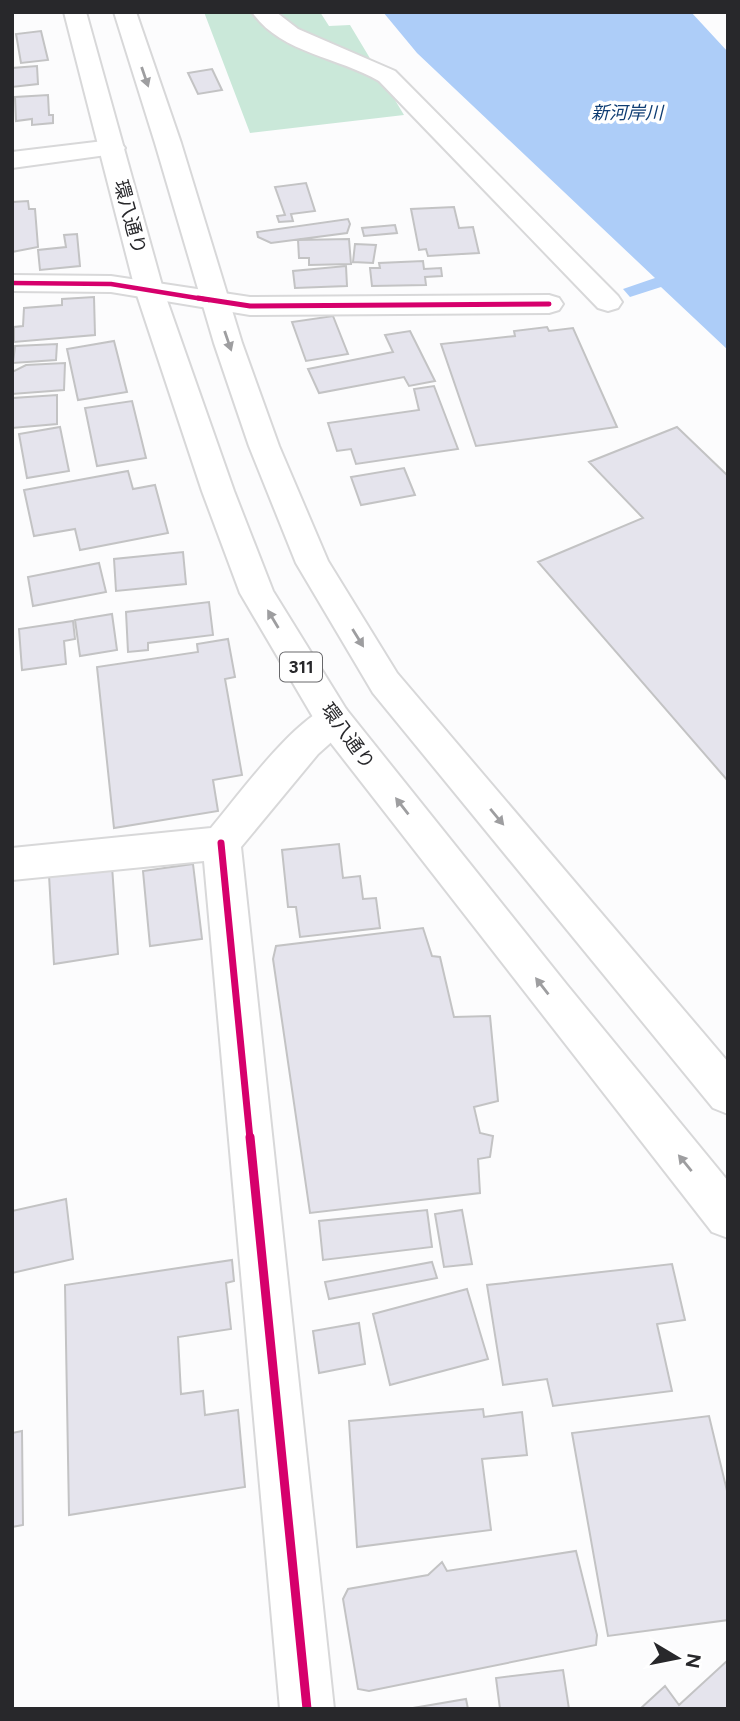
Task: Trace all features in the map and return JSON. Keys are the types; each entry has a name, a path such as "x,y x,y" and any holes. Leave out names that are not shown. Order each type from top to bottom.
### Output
{"main road":[{"name":"環八通り","path":"75,12 149,289 218,491 257,593 333,719 552,998 728,1216"},
{"path":"124,12 168,143 215,302 264,446 312,563 385,683 728,1094"},
{"path":"263,12 279,29 373,66 387,76 608,302"},
{"path":"12,160 112,148"},
{"path":"12,283 111,284 250,306 549,304"},
{"path":"12,864 221,843 305,744 333,719"},
{"path":"221,843 307,1709"}],"green space":[{"path":"204,12 320,12 329,26 350,25 404,115 250,133"}],"water":[{"name":"新河岸川","path":"383,12 691,12 728,52 728,350 661,287 630,297 623,289 655,278 417,53"}],"building":[{"path":"41,31 48,60 21,63 16,34"},
{"path":"37,66 38,84 12,87 12,68"},
{"path":"212,69 222,90 198,94 188,73"},
{"path":"48,95 49,115 53,115 53,123 32,125 32,119 16,121 15,97"},
{"path":"306,183 315,211 291,214 293,221 279,222 277,216 285,215 275,187"},
{"path":"28,201 29,209 35,209 38,247 12,252 12,202"},
{"path":"454,207 459,228 473,227 479,253 428,256 426,249 419,250 411,209"},
{"path":"348,219 350,224 347,233 271,243 258,237 257,232"},
{"path":"395,225 397,233 364,236 362,228"},
{"path":"77,234 80,266 40,270 38,250 66,247 64,235"},
{"path":"349,239 351,264 309,265 309,258 299,258 298,240"},
{"path":"355,244 376,245 373,263 353,262"},
{"path":"423,261 424,269 441,268 442,276 425,277 426,285 372,286 370,268 380,268 379,263"},
{"path":"346,266 347,286 295,288 293,271"},
{"path":"94,297 95,335 14,342 14,327 23,326 24,308 62,305 62,299"},
{"path":"333,316 348,354 306,361 292,322"},
{"path":"547,327 549,331 573,328 617,427 476,446 441,344 515,336 514,331"},
{"path":"410,331 435,381 409,386 404,377 319,393 308,369 393,352 385,335"},
{"path":"114,341 127,392 78,400 67,349"},
{"path":"57,344 56,360 13,363 15,346"},
{"path":"65,363 64,390 12,394 12,372 26,365"},
{"path":"434,386 458,449 356,464 351,449 337,451 328,423 419,410 414,389"},
{"path":"57,395 57,424 12,428 13,398"},
{"path":"132,401 146,458 97,466 85,408"},
{"path":"60,427 69,471 27,478 19,434"},
{"path":"677,427 728,476 728,781 538,562 643,518 589,462"},
{"path":"404,468 415,495 361,505 351,477"},
{"path":"128,471 133,489 155,485 168,533 80,550 75,529 34,536 24,490"},
{"path":"183,552 186,584 116,591 114,559"},
{"path":"99,563 106,592 33,606 28,577"},
{"path":"209,602 213,635 148,643 148,650 128,652 126,612"},
{"path":"112,614 117,650 80,656 75,620"},
{"path":"73,621 75,639 64,641 66,664 22,670 19,629"},
{"path":"228,639 235,677 225,679 242,775 213,780 218,811 114,828 97,667 198,652 197,644"},
{"path":"339,844 343,878 360,876 363,899 376,898 380,928 300,937 296,907 288,907 282,850"},
{"path":"193,864 202,939 150,946 143,871"},
{"path":"112,866 118,954 54,964 49,875"},
{"path":"423,928 432,956 440,957 454,1017 490,1016 498,1101 474,1107 480,1133 493,1136 490,1157 478,1159 480,1193 310,1213 273,959 276,946"},
{"path":"66,1199 73,1259 12,1273 12,1211"},
{"path":"427,1210 432,1247 323,1260 319,1221"},
{"path":"462,1210 472,1264 444,1267 435,1214"},
{"path":"232,1260 234,1281 226,1283 231,1329 178,1337 181,1394 203,1391 205,1415 238,1410 245,1487 69,1515 65,1285"},
{"path":"432,1262 437,1278 329,1299 325,1282"},
{"path":"672,1264 685,1320 657,1324 672,1391 553,1406 547,1379 503,1385 487,1285"},
{"path":"467,1289 488,1359 390,1385 373,1314"},
{"path":"359,1323 365,1364 319,1373 313,1331"},
{"path":"483,1409 484,1417 522,1412 527,1455 482,1459 491,1530 357,1547 349,1421"},
{"path":"709,1416 728,1495 728,1620 608,1636 572,1433"},
{"path":"22,1431 23,1525 12,1527 12,1433"},
{"path":"576,1551 597,1635 596,1645 369,1691 358,1689 343,1599 348,1589 428,1575 442,1562 447,1571"},
{"path":"728,1660 728,1709 640,1709 665,1686 679,1705"},
{"path":"563,1670 569,1709 500,1709 496,1678"},
{"path":"466,1699 468,1709 407,1709"}],"cycle path":[{"path":"12,283 111,284 250,306 549,304"},
{"path":"221,843 307,1709"}]}
